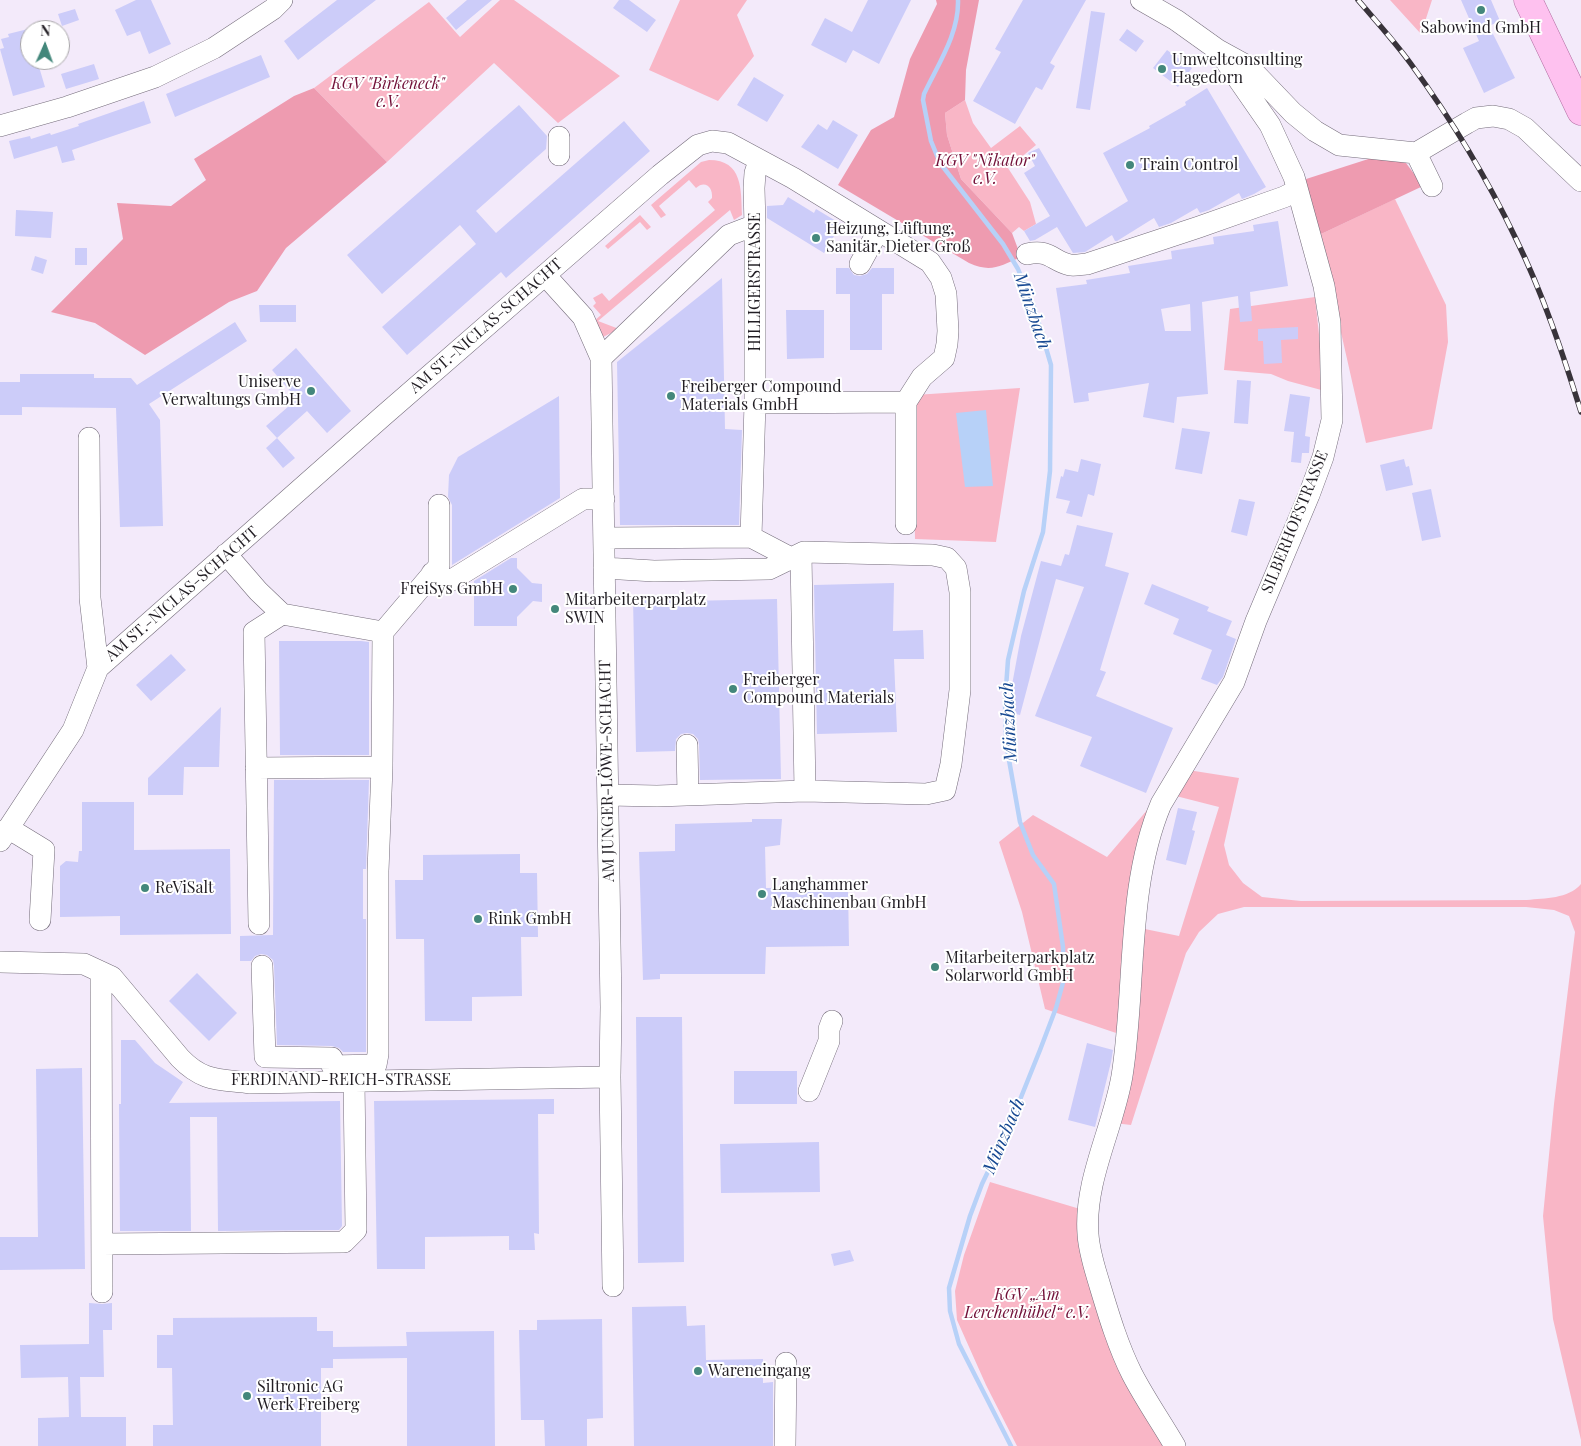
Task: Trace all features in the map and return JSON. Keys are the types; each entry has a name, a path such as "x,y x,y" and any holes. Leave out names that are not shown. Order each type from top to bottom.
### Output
{"main road":[{"path":"1528,0 1581,111"}],"street":[{"path":"0,126 67,107 155,77 214,48 273,9 282,0"},
{"name":"SILBERHOFSTRASSE","path":"1141,0 1176,20 1218,50 1249,66 1293,113 1315,131 1339,146 1416,153"},
{"name":"SILBERHOFSTRASSE","path":"1175,1446 1132,1374 1111,1325 1088,1235 1090,1197 1121,1079 1125,1053 1135,920 1146,850 1157,814 1161,804 1234,682 1256,621 1309,495 1323,457 1332,420 1330,323 1324,286 1296,191 1294,177 1270,124 1218,50"},
{"path":"1432,186 1416,153 1476,118 1493,116 1508,119 1525,128 1581,182"},
{"name":"AM ST.-NICLAS-SCHACHT","path":"4,835 73,730 98,668 545,275 687,152 698,145 712,142 728,143 793,178 930,262 941,278 946,294 948,331 944,358 922,377 906,402"},
{"name":"HILLIGERSTRASSE","path":"751,537 755,403 754,188 755,173 759,161"},
{"path":"1027,254 1037,252 1049,255 1070,265 1087,264 1242,212 1296,191"},
{"path":"601,358 728,235 755,225"},
{"path":"860,264 878,231"},
{"name":"AM JUNGER-LÖWE-SCHACHT","path":"545,275 583,317 601,358 611,1007 610,1077 613,1286"},
{"path":"755,403 906,402 906,524"},
{"name":"AM ST.-NICLAS-SCHACHT","path":"89,438 90,598 98,668"},
{"path":"432,573 450,581 582,499 604,499"},
{"path":"265,1057 332,1058 332,1066 376,1065 378,1054 378,871 386,813 382,767 383,632 439,566 439,505"},
{"path":"604,538 751,537 796,556"},
{"path":"604,568 654,571 769,569 804,552 934,555 947,558 956,568 960,592 960,690 951,764 945,790 926,794 805,791 688,795 608,795"},
{"path":"226,554 258,591 282,614 383,632"},
{"path":"796,556 805,791"},
{"path":"259,924 254,632 282,614"},
{"path":"687,744 688,795"},
{"path":"256,768 382,767"},
{"path":"4,835 44,850 40,920"},
{"name":"FERDINAND-REICH-STRASSE","path":"0,962 84,964 112,977 191,1069 207,1077 228,1081 610,1077"},
{"path":"262,966 266,1082"},
{"path":"101,972 102,1292"},
{"path":"809,1091 829,1041 829,1028 832,1021"},
{"path":"102,1244 344,1242 356,1230 354,1081"},
{"path":"785,1446 786,1363"}],"green space":[{"name":"KGV \"Birkeneck\" e.V.","path":"500,0 514,0 620,76 558,123 494,63 387,162 314,88 429,2 460,37"},
{"path":"680,0 747,0 737,15 754,56 718,101 649,70"},
{"path":"1390,0 1432,0 1421,34"},
{"name":"KGV \"Nikator\" e.V.","path":"965,100 973,123 991,148 1020,126 1036,145 1008,168 1030,202 1036,224 1024,231 1019,227 1012,233 961,179 947,135 945,113"},
{"path":"709,160 720,161 734,171 740,187 742,215 734,220 730,210 598,321 619,329 603,337 594,321 601,315 593,306 596,303 593,298 602,293 609,301 715,210 708,202 712,198 710,188 702,185 696,188 689,180 659,206 666,215 661,218 651,205 701,162"},
{"path":"1395,199 1446,305 1448,342 1432,429 1366,443 1319,235"},
{"path":"640,215 651,227 647,230 640,222 608,249 605,246"},
{"path":"1315,297 1325,391 1288,381 1271,374 1224,370 1230,309"},
{"path":"1020,388 996,542 915,539 913,421 915,395"},
{"path":"1188,770 1239,778 1224,845 1229,865 1243,883 1262,897 1301,901 1527,900 1549,898 1570,893 1581,884 1581,1440 1553,1319 1543,1216 1554,1104 1575,932 1569,916 1554,910 1526,907 1244,907 1218,914 1199,932 1186,953 1131,1125 1114,1123 1140,928 1179,936 1219,807 1172,795"},
{"path":"1148,809 1122,1035 1045,1009 1022,912 999,842 1033,815 1107,857"},
{"name":"KGV „Am Lerchenhübel“ e.V.","path":"990,1182 1080,1209 1168,1446 1017,1446 986,1385 957,1320 955,1291 964,1255"}],"shaded area":[{"path":"936,0 979,0 966,70 965,100 945,113 947,135 961,179 1012,233 1021,257 995,267 983,268 969,263 838,185 871,130 894,117 910,59 937,4"},
{"path":"314,88 387,162 286,248 257,291 229,302 145,355 95,323 51,312 123,239 117,203 171,206 206,180 194,159 294,96"},
{"path":"1387,153 1406,163 1423,186 1319,235 1303,180"}],"water":[{"path":"986,410 993,486 965,487 956,413"}],"building":[{"path":"136,0 151,0 171,44 149,54 140,31 127,36 115,10"},
{"path":"337,0 376,0 298,60 284,41"},
{"path":"467,0 492,0 456,30 446,18"},
{"path":"619,0 629,0 656,20 647,32 613,8"},
{"path":"868,0 911,0 879,64 853,50 846,63 811,45 825,18 852,32"},
{"path":"1023,0 1086,0 1050,63 1055,66 1042,90 1036,87 1015,124 973,101 1001,52 995,49"},
{"path":"1461,0 1491,0 1500,21 1489,26 1515,78 1484,93 1463,48 1479,41"},
{"path":"75,9 79,20 70,23 70,20 60,20 58,14"},
{"path":"1091,11 1105,13 1090,110 1076,108"},
{"path":"1127,29 1144,41 1136,52 1119,40"},
{"path":"20,31 20,70 40,70 45,87 13,96 0,49 4,48 1,39 9,37 8,34"},
{"path":"1167,50 1192,68 1178,87 1153,68"},
{"path":"261,55 270,77 175,117 166,94"},
{"path":"94,64 99,79 66,89 61,74"},
{"path":"754,77 784,95 767,122 737,105"},
{"path":"1207,88 1266,187 1242,199 1239,193 1200,213 1197,208 1171,223 1159,227 1154,218 1117,241 1115,241 1112,235 1085,252 1073,253 1057,227 1030,241 1024,231 1050,216 1024,173 1035,166 1028,153 1039,148 1086,227 1128,201 1103,153 1150,128 1149,126 1186,105 1185,102"},
{"path":"144,101 151,123 72,150 75,160 62,163 57,146 14,159 9,141 30,136 31,139 50,133 51,135"},
{"path":"519,105 547,136 546,149 476,211 496,233 624,121 650,151 506,278 501,272 407,355 382,327 476,244 460,225 382,294 347,255"},
{"path":"833,120 858,135 838,169 801,147 818,124 827,130"},
{"name":"Heizung, Lüftung, Sanitär, Dieter Groß","path":"788,197 814,213 816,209 841,224 824,253 767,218 767,206 783,205"},
{"path":"16,210 53,212 51,238 15,236"},
{"path":"1278,221 1288,286 1250,292 1252,321 1240,322 1238,296 1202,302 1208,394 1177,397 1174,423 1143,417 1149,383 1088,393 1089,401 1074,403 1056,288 1087,284 1086,280 1130,273 1128,266 1172,259 1171,251 1214,244 1213,237 1254,231 1253,225","holes":["1190,304 1191,331 1165,331 1161,309"]},
{"path":"75,248 87,248 87,265 75,265"},
{"path":"35,256 47,260 43,274 31,270"},
{"path":"836,268 849,268 854,275 860,276 867,274 872,268 894,268 894,294 882,294 882,350 850,350 850,294 836,294"},
{"name":"Freiberger Compound Materials GmbH","path":"722,278 725,429 742,430 739,525 620,525 617,362"},
{"path":"259,305 296,305 296,322 260,322"},
{"path":"786,310 824,310 824,358 787,359"},
{"path":"235,322 247,341 149,404 160,420 163,526 120,527 116,408 22,407 22,415 0,415 0,382 20,382 20,374 94,374 94,378 131,378 137,385"},
{"path":"1298,327 1298,339 1281,340 1282,363 1264,364 1263,341 1258,341 1258,329"},
{"name":"Uniserve Verwaltungs GmbH","path":"296,348 351,411 327,433 307,411 277,438 266,426 297,399 272,370"},
{"path":"1237,380 1251,381 1248,424 1234,423"},
{"path":"1290,394 1310,397 1305,436 1310,437 1309,453 1302,453 1301,463 1291,462 1294,432 1284,431"},
{"path":"559,396 560,498 452,565 452,505 448,497 449,475 458,457"},
{"path":"1182,428 1210,432 1202,474 1175,469"},
{"path":"277,438 295,458 283,468 266,448"},
{"path":"1081,459 1101,464 1094,496 1088,494 1082,517 1066,513 1070,501 1056,498 1061,476 1063,477 1065,469 1078,472"},
{"path":"1404,459 1406,467 1409,466 1413,485 1386,491 1380,465"},
{"path":"1431,489 1441,537 1422,541 1412,493"},
{"path":"1239,499 1255,502 1247,536 1231,532"},
{"path":"1077,525 1113,533 1105,566 1129,573 1100,670 1106,672 1096,696 1173,728 1146,793 1080,766 1092,737 1035,716 1084,587 1056,579 1020,715 1007,712 1021,636 1041,561 1061,566 1065,554 1069,555"},
{"path":"511,558 517,558 517,568 532,583 542,584 542,602 533,601 517,617 517,626 474,626 474,581"},
{"path":"894,583 893,631 923,630 924,659 894,659 897,732 817,734 814,585"},
{"path":"1152,584 1209,607 1207,611 1232,621 1226,635 1236,639 1223,677 1217,685 1201,679 1212,650 1173,634 1179,619 1144,604"},
{"name":"Freiberger Compound Materials","path":"688,597 688,601 777,599 781,779 700,780 699,744 698,739 693,734 681,734 676,739 675,751 636,752 633,598"},
{"path":"279,641 369,642 369,755 280,755"},
{"path":"171,654 186,670 151,701 136,685"},
{"path":"221,707 219,767 184,767 183,795 148,795 148,778"},
{"path":"274,780 369,780 366,869 363,869 363,919 366,919 366,1052 343,1052 339,1048 332,1046 277,1045 273,960 267,955 261,954 255,956 251,961 240,961 240,936 273,935"},
{"name":"ReViSalt","path":"82,802 134,802 134,850 230,849 231,934 120,935 120,916 60,917 60,866 66,861 78,862 79,851 82,851"},
{"path":"1178,808 1197,812 1192,830 1195,831 1186,865 1166,860"},
{"name":"Langhammer Maschinenbau GmbH","path":"752,819 782,819 780,845 765,847 766,888 848,887 849,946 766,947 765,974 660,974 660,979 643,980 639,852 675,851 675,824 752,822"},
{"path":"520,854 520,873 537,873 538,937 521,937 522,996 472,997 472,1021 425,1021 424,939 396,939 395,880 423,880 423,855"},
{"path":"197,973 237,1013 209,1041 169,1001"},
{"path":"636,1017 682,1017 684,1262 638,1263"},
{"path":"121,1040 135,1040 155,1063 183,1082 169,1103 340,1101 342,1226 339,1230 218,1231 217,1117 190,1117 191,1231 120,1231 119,1104 121,1104"},
{"path":"1087,1043 1113,1050 1095,1127 1068,1120"},
{"path":"82,1068 85,1269 0,1270 0,1237 38,1237 36,1069"},
{"path":"734,1071 797,1071 797,1104 734,1104"},
{"path":"554,1099 554,1114 538,1114 539,1234 534,1233 535,1250 509,1250 509,1236 425,1237 425,1269 377,1269 374,1101"},
{"path":"819,1142 820,1192 721,1193 720,1144"},
{"path":"850,1250 854,1261 834,1266 831,1254"},
{"path":"89,1303 112,1303 112,1330 103,1330 104,1377 80,1377 81,1417 126,1417 126,1446 38,1446 38,1418 69,1417 68,1377 21,1378 20,1345 89,1344"},
{"name":"Wareneingang","path":"686,1306 687,1326 705,1325 706,1360 763,1359 763,1383 773,1382 773,1446 634,1446 632,1307"},
{"name":"Siltronic AG Werk Freiberg","path":"317,1317 317,1331 333,1331 333,1347 407,1346 406,1332 494,1331 495,1446 407,1446 407,1358 333,1359 333,1368 321,1368 321,1446 153,1446 153,1425 173,1425 172,1368 157,1368 157,1335 173,1335 173,1318"},
{"path":"602,1319 603,1418 587,1419 587,1446 545,1446 544,1420 521,1420 519,1330 537,1330 537,1320"}],"waterway":[{"name":"Münzbach","path":"958,0 955,25 951,37 924,94 923,100 931,141 940,163 1003,244 1018,269 1034,307 1051,365 1050,471 1043,532 1024,591 1008,660 1005,701 1006,743 1020,822 1033,855 1054,884 1063,947 1064,979 1056,1008 1040,1050 970,1216 949,1288 950,1311 959,1344 1011,1446"}],"railway":[{"path":"1358,0 1426,85 1468,149 1493,194 1516,239 1544,303 1581,412"}],"place":[{"name":"Sabowind GmbH","path":"1481,10"},
{"name":"Umweltconsulting Hagedorn","path":"1162,69"},
{"name":"Train Control","path":"1130,165"},
{"name":"Heizung, Lüftung, Sanitär, Dieter Groß","path":"816,238"},
{"name":"Uniserve Verwaltungs GmbH","path":"311,391"},
{"name":"Freiberger Compound Materials GmbH","path":"671,396"},
{"name":"FreiSys GmbH","path":"513,589"},
{"name":"Mitarbeiterparplatz SWIN","path":"555,609"},
{"name":"Freiberger Compound Materials","path":"733,689"},
{"name":"ReViSalt","path":"145,888"},
{"name":"Langhammer Maschinenbau GmbH","path":"762,894"},
{"name":"Rink GmbH","path":"478,919"},
{"name":"Mitarbeiterparkplatz Solarworld GmbH","path":"935,967"},
{"name":"Wareneingang","path":"698,1371"},
{"name":"Siltronic AG Werk Freiberg","path":"247,1396"}]}
